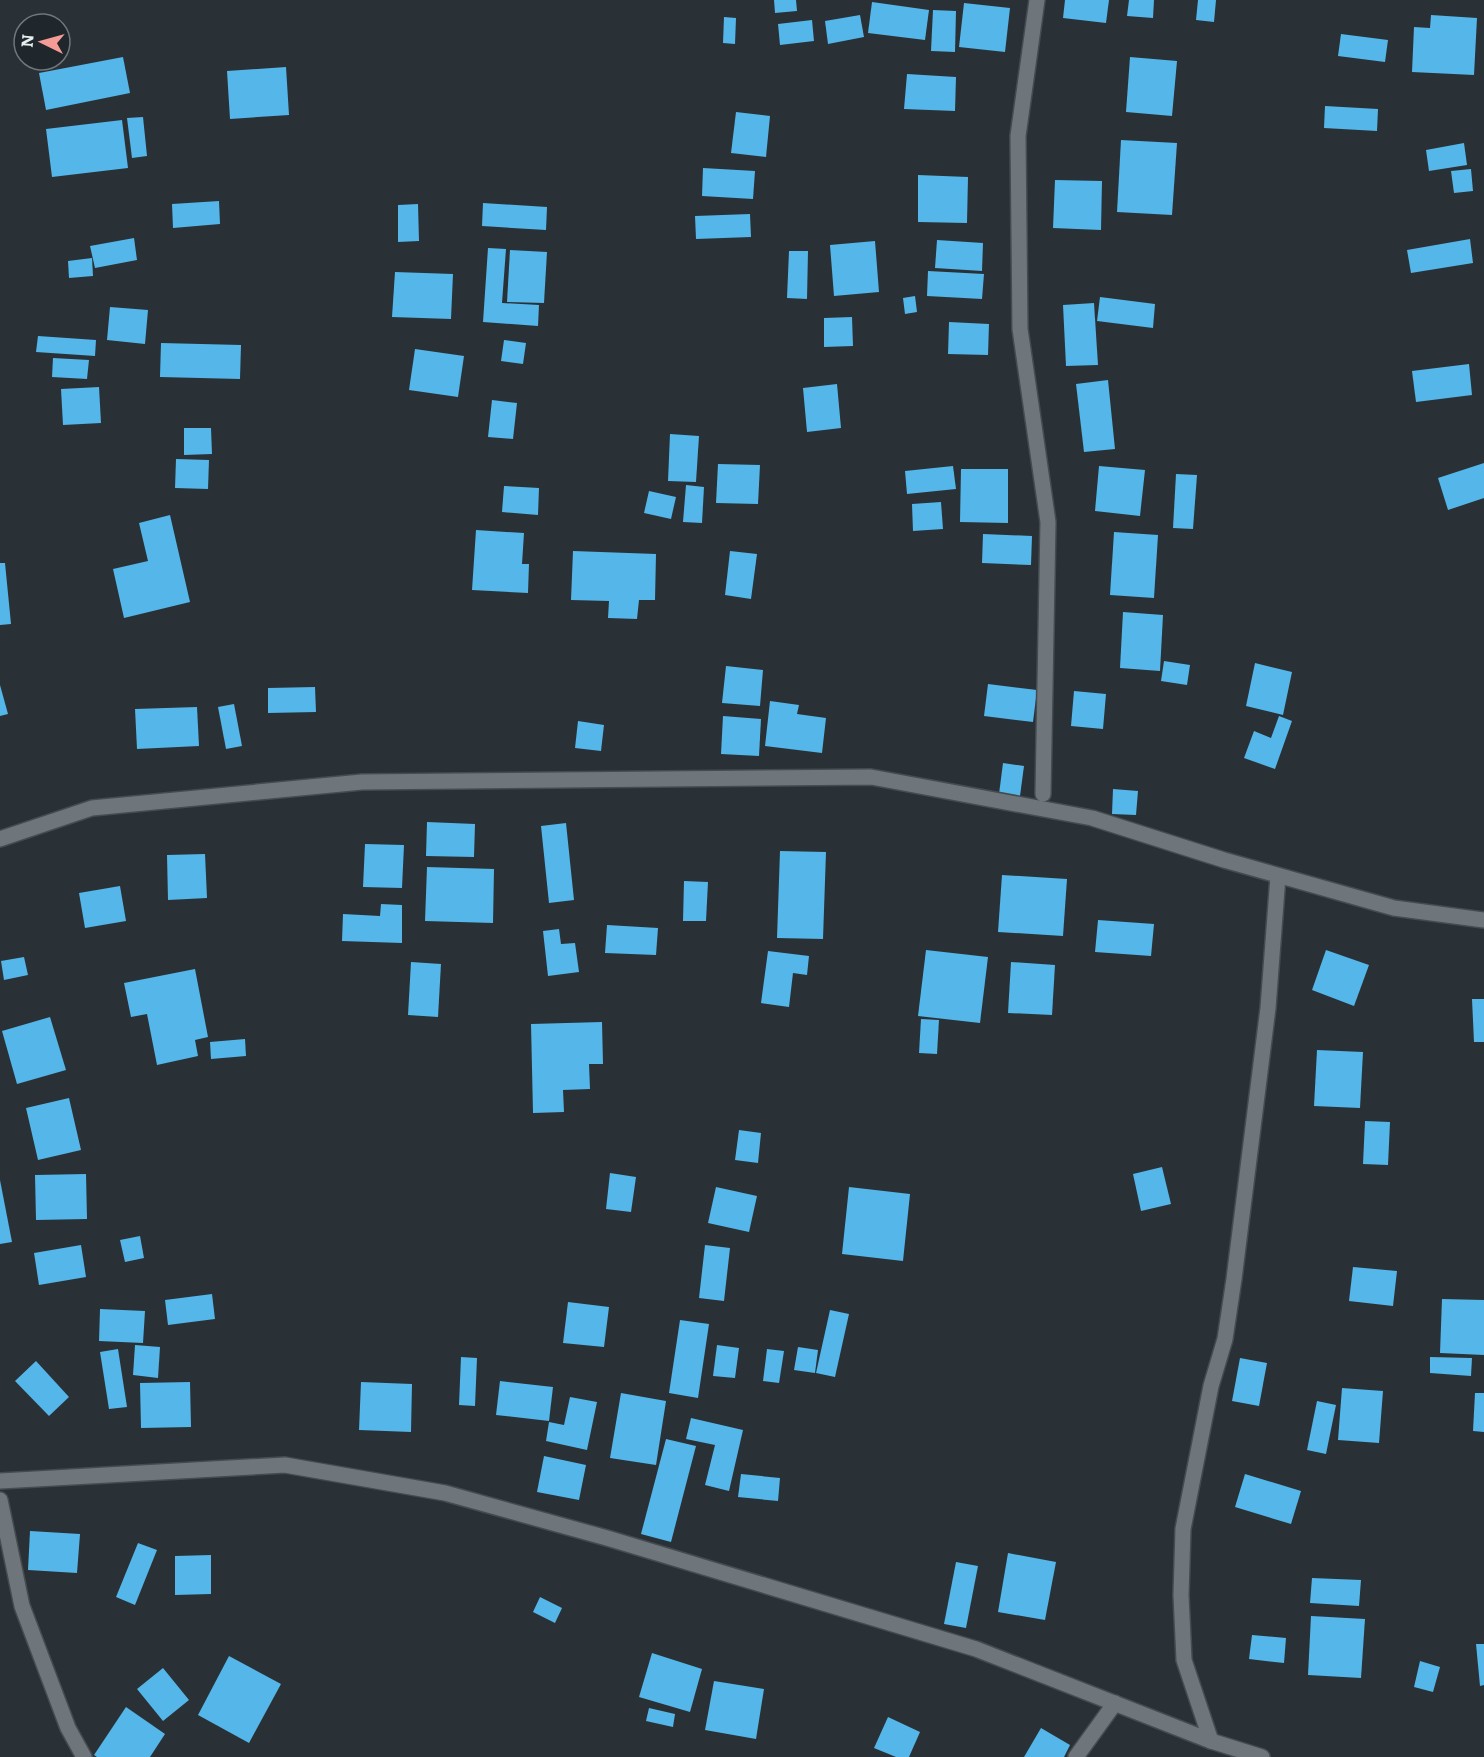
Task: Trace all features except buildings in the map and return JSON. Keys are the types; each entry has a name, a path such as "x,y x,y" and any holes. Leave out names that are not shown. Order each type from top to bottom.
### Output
{"street":[{"path":"1037,0 1018,136 1020,329 1048,522 1042,794"},
{"path":"0,839 92,808 362,782 871,777 1092,818 1278,876 1394,908 1484,920"},
{"path":"1211,1741 1184,1660 1181,1594 1184,1529 1211,1386 1225,1339 1234,1279 1268,1008 1278,876"},
{"path":"0,1481 285,1465 445,1493 607,1538 976,1649 1211,1741 1262,1757"},
{"path":"0,1500 22,1606 68,1728 84,1757"},
{"path":"1076,1757 1115,1702"}]}
